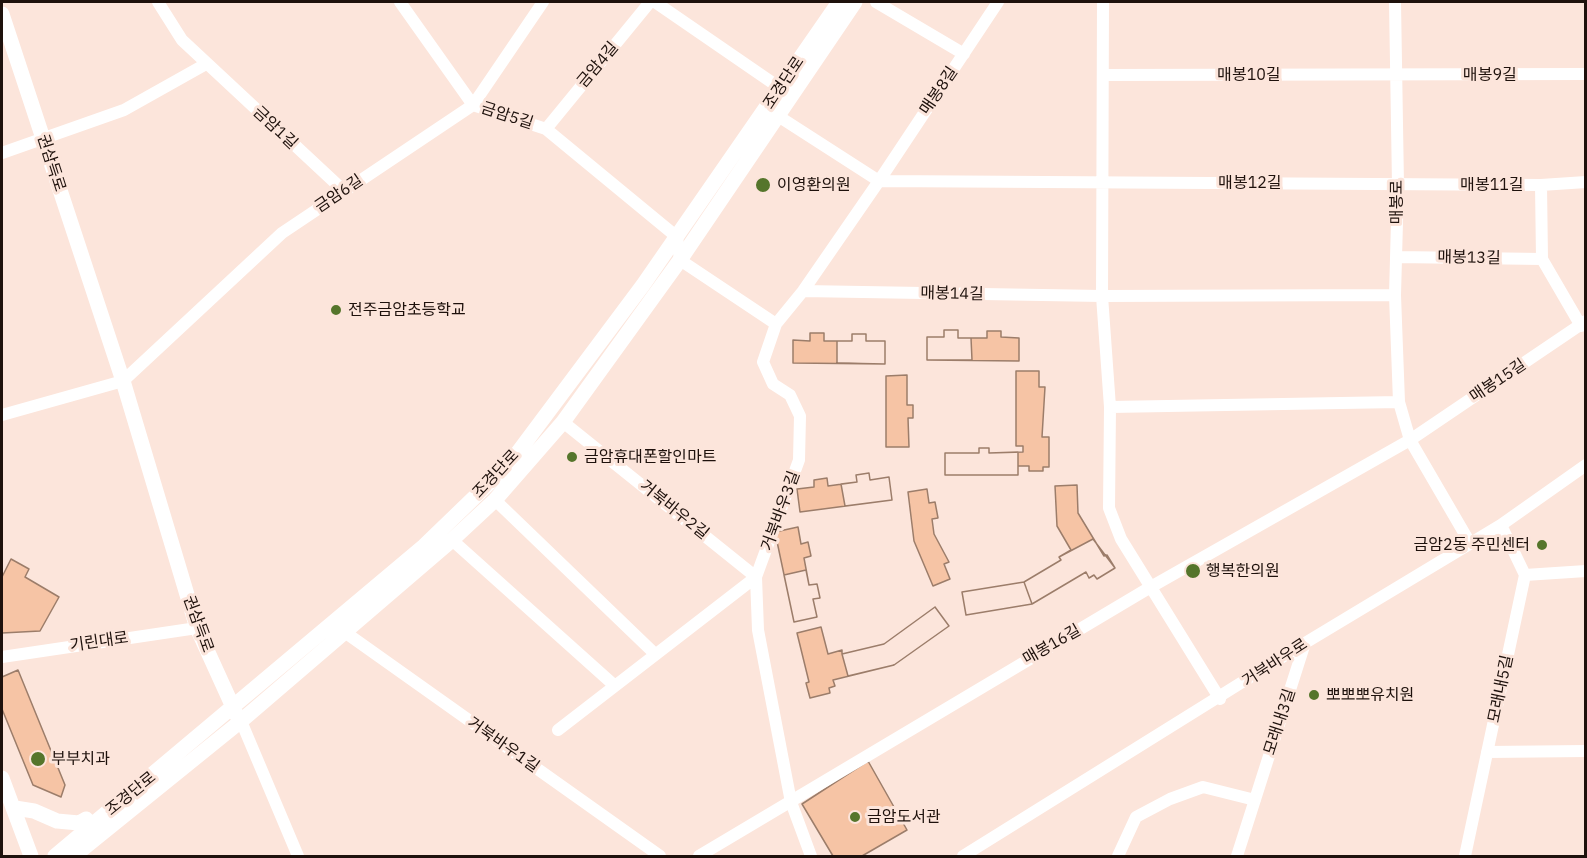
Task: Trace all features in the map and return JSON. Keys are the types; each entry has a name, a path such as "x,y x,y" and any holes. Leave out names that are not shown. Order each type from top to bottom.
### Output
{"street":[{"name":"금암1길","path":"158,2 182,40 344,191"},
{"name":"금암5길","path":"400,2 473,105 546,129 677,237"},
{"name":"금암6길","path":"123,381 282,233 473,105 543,2"},
{"path":"653,2 780,88"},
{"name":"금암4길","path":"546,129 653,2"},
{"name":"조경단로","path":"74,856 89,851 424,546 510,463 677,237 839,2"},
{"name":"조경단로","path":"55,856 346,633 495,500 563,422 680,260 855,2"},
{"path":"876,2 964,54"},
{"name":"매봉8길","path":"879,182 999,2"},
{"path":"1103,2 1102,296 1110,406 1109,508 1121,540 1220,699"},
{"name":"매봉로","path":"1395,2 1398,185 1395,296 1399,402 1410,440 1470,543"},
{"name":"권삼득로","path":"2,14 123,381 197,628 297,856"},
{"path":"2,153 124,110 206,64"},
{"name":"매봉9길","path":"1395,75 1586,74"},
{"name":"매봉10길","path":"1103,75 1395,75"},
{"path":"677,237 680,260 776,324 803,291 879,182 778,116"},
{"name":"매봉12길","path":"879,182 1398,185"},
{"name":"매봉11길","path":"1398,185 1541,185 1586,182"},
{"path":"1541,185 1542,259 1583,324"},
{"name":"매봉13길","path":"1397,257 1542,259"},
{"name":"매봉14길","path":"803,291 1102,296 1395,296"},
{"name":"거북바우3길","path":"776,324 763,362 773,384 790,395 800,416 799,460 756,576 758,630 791,802 811,856"},
{"name":"매봉15길","path":"1410,440 1583,324"},
{"path":"2,415 123,381"},
{"path":"1110,406 1399,402"},
{"name":"거북바우2길","path":"563,422 756,576"},
{"name":"매봉16길","path":"699,856 1149,588 1410,440"},
{"name":"거북바우로","path":"963,856 1220,699 1305,643 1501,525 1586,465"},
{"path":"495,500 654,653"},
{"path":"1501,525 1525,575 1586,571"},
{"path":"452,540 615,686"},
{"name":"모래내5길","path":"1465,856 1525,575"},
{"path":"558,730 654,653 756,576"},
{"name":"기린대로","path":"2,657 197,628"},
{"name":"거북바우1길","path":"346,633 660,856"},
{"name":"모래내3길","path":"1237,856 1305,643"},
{"path":"1487,752 1586,751"},
{"path":"2,778 31,856"},
{"path":"1120,850 1136,817 1170,799 1203,787 1255,800"},
{"path":"15,808 34,811 57,821 79,823 86,819 92,826"}],"building":[{"path":"944,330 958,330 958,338 987,338 987,331 1001,331 1001,337 1019,338 1019,361 927,360 927,337 944,337"},
{"path":"944,330 958,330 958,338 971,338 972,360 927,360 927,337 944,337"},
{"path":"810,333 824,333 824,341 852,341 852,334 866,334 866,341 885,341 885,364 793,363 793,340 810,341"},
{"path":"852,334 866,334 866,341 885,341 885,364 837,363 837,341 852,341"},
{"path":"1016,371 1039,371 1039,387 1045,387 1042,437 1049,437 1049,467 1043,467 1043,471 1029,471 1029,466 1018,466 1018,475 945,475 945,453 979,453 979,448 989,448 989,453 1023,452 1023,446 1016,446"},
{"path":"907,375 907,405 913,405 913,418 908,418 909,447 886,447 886,376"},
{"path":"979,448 989,448 989,453 1018,452 1018,475 945,475 945,453 979,453"},
{"path":"869,473 870,480 889,477 892,500 800,512 797,489 814,487 814,480 827,478 828,486 857,482 856,475"},
{"path":"869,473 870,480 889,477 892,500 845,506 841,484 857,482 856,475"},
{"path":"1077,485 1078,513 1104,556 1107,555 1115,568 1097,579 1094,575 1089,578 1086,572 1032,604 966,615 962,592 1024,582 1061,560 1059,557 1071,550 1057,526 1055,486"},
{"path":"927,489 929,503 935,502 938,518 932,519 934,534 949,562 944,564 950,579 933,586 914,541 908,492"},
{"path":"798,527 801,544 808,542 811,556 804,558 809,585 817,584 820,598 813,599 817,617 794,622 775,532"},
{"path":"1093,539 1115,568 1097,579 1094,575 1089,578 1086,572 1032,604 1024,582 1061,560 1059,557"},
{"path":"11,559 29,569 25,577 59,597 40,631 2,633 2,577"},
{"path":"806,570 809,585 817,584 820,598 813,599 817,617 794,622 784,575"},
{"path":"1024,582 1032,604 966,615 962,592"},
{"path":"935,607 949,626 894,665 833,680 835,686 829,688 830,693 810,698 806,683 809,682 797,633 821,627 828,654 842,650 842,654 884,644"},
{"path":"935,607 949,626 894,665 848,676 842,654 884,644"},
{"path":"18,670 65,785 61,797 33,785 2,709 2,677"},
{"name":"금암도서관","path":"868,761 907,830 862,856 833,856 802,804"}],"place":[{"name":"이영환의원","path":"763,185"},
{"name":"전주금암초등학교","path":"336,310"},
{"name":"금암휴대폰할인마트","path":"572,457"},
{"name":"금암2동 주민센터","path":"1542,545"},
{"name":"행복한의원","path":"1193,571"},
{"name":"뽀뽀뽀유치원","path":"1314,695"},
{"name":"부부치과","path":"38,759"},
{"name":"금암도서관","path":"855,817"}]}
